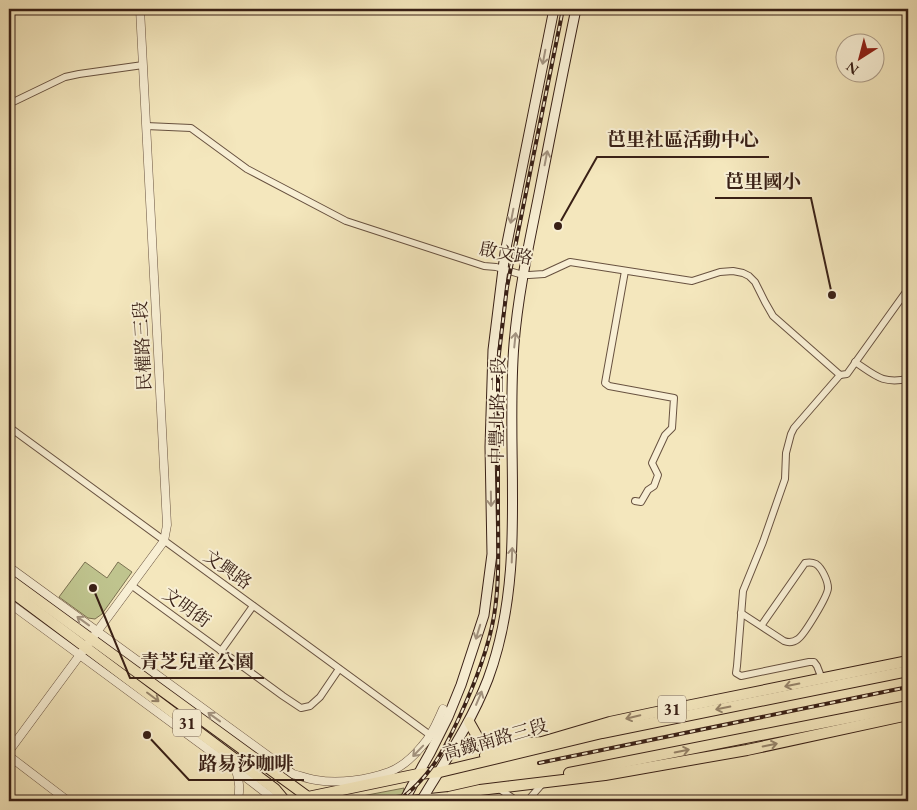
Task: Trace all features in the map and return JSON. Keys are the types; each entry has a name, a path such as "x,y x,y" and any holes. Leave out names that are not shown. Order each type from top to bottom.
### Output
{"main road":[{"name":"中豐北路二段","path":"404,801 448,717 461,685 484,616 492,554 490,447 493,350 505,253 554,9"},
{"name":"中豐北路二段","path":"419,801 440,772 469,722 488,679 503,620 512,565 511,421 514,345 523,275 576,9"},
{"name":"31","path":"9,579 275,789 286,801"},
{"name":"31","path":"9,590 308,797 418,774 440,772"},
{"name":"高鐵南路三段","path":"440,772 467,761 525,743 542,742 610,722 908,661"},
{"name":"高鐵南路三段","path":"440,772 602,733 908,671"},
{"path":"822,678 860,680"},
{"path":"497,788 908,706"},
{"path":"419,801 480,790 605,775 747,750 908,715"},
{"path":"834,722 884,720"},
{"path":"469,722 478,738 489,747 503,747 525,743"},
{"path":"490,761 542,742"}],"street":[{"name":"民權路三段","path":"140,9 167,525 164,541"},
{"path":"9,104 65,78 79,74 143,65"},
{"name":"啟文路","path":"146,126 191,128 247,169 346,221 484,266 523,275 544,274 570,262 692,281 720,272 734,271 750,276 773,316 840,375"},
{"path":"625,271 605,383 608,386 674,398 672,428 665,435 652,463 658,475 654,486 648,490 641,502 635,500"},
{"path":"822,678 814,662 741,676 736,673 743,591 763,542 785,479 786,453 794,428 840,375 847,374 908,289"},
{"path":"855,362 881,379 895,381 908,379"},
{"name":"文興路","path":"9,427 430,736"},
{"path":"9,752 164,541"},
{"path":"741,613 787,643 796,640 802,636 828,589 826,579 816,564 805,563 761,626"},
{"name":"31","path":"9,567 88,643 275,801"},
{"name":"文明街","path":"131,585 301,708 310,706 320,697 339,669"},
{"name":"31","path":"9,602 88,643 254,746 279,776"},
{"path":"221,650 253,606"},
{"path":"254,746 294,774 315,780 334,782 364,778 390,771 409,760 430,736 443,709"},
{"path":"9,756 68,801"},
{"path":"236,770 240,785 236,801"},
{"path":"531,801 530,798 543,783"},
{"path":"497,788 517,801"},
{"path":"286,801 308,797"}],"green space":[{"path":"85,562 107,578 118,562 132,572 102,614 95,619 88,618 59,597"},
{"path":"404,788 403,794 369,801 336,801"}],"railway":[{"path":"398,801 434,765 446,744 464,708 484,656 494,616 498,561 498,362 507,287 563,9"},
{"path":"539,763 908,687"}],"place":[{"name":"芭里社區活動中心","path":"558,226"},
{"name":"芭里國小","path":"832,295"},
{"name":"青芝兒童公園","path":"93,588"},
{"name":"路易莎咖啡","path":"147,735"}]}
